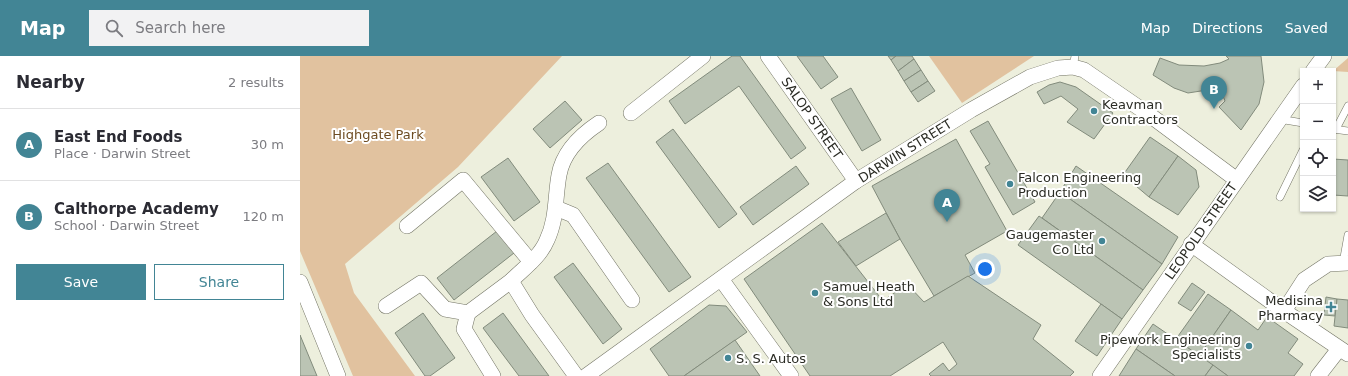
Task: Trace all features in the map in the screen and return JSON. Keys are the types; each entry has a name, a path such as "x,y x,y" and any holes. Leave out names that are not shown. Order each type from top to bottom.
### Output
{"street":[{"path":"631,113 703,56"},
{"name":"SALOP STREET","path":"768,56 856,180"},
{"path":"1315,68 1324,56"},
{"name":"DARWIN STREET","path":"586,376 856,180 971,110 1030,77 1074,62 1151,116 1237,180"},
{"name":"LEOPOLD STREET","path":"1100,376 1300,90"},
{"path":"494,376 464,329 468,313 511,281 541,253 548,239 554,220 559,173 567,153 586,132 599,123"},
{"path":"407,226 463,180 531,262"},
{"path":"556,208 573,215 632,300"},
{"path":"1191,244 1284,311 1344,351 1318,376"},
{"path":"1284,311 1304,280 1328,264 1345,263"},
{"path":"721,279 791,376"},
{"path":"511,281 532,315 576,376"},
{"path":"300,282 338,376"},
{"path":"386,306 421,283 445,309 468,313"}],"lane":[{"path":"1336,126 1348,106"},
{"path":"1279,119 1300,122"},
{"path":"1336,129 1348,131"},
{"path":"1280,197 1300,156"},
{"path":"1345,263 1348,235"}],"green space":[{"name":"Highgate Park","path":"300,56 562,56 458,167 345,264 354,293 415,376 353,376 300,251"},
{"path":"929,56 1034,56 962,103"},
{"path":"1348,58 1348,72 1336,71 1336,68"}],"building":[{"path":"732,56 740,56 806,148 791,159 739,86 685,124 669,101"},
{"path":"797,56 823,56 838,77 821,89"},
{"path":"888,56 896,56 891,60"},
{"path":"896,56 912,56 914,59 898,71 891,60"},
{"path":"1226,56 1261,56 1264,82 1259,104 1241,130 1219,107 1225,101 1220,88 1188,93 1174,88 1153,75 1160,58 1179,65 1204,66 1220,63 1229,59"},
{"path":"914,59 921,70 904,81 898,71"},
{"path":"921,70 928,81 911,92 904,81"},
{"path":"928,81 935,91 918,102 911,92"},
{"name":"Keavman Contractors","path":"1060,82 1076,87 1113,113 1094,139 1067,122 1078,109 1061,96 1044,104 1037,92 1049,85"},
{"path":"851,88 881,140 862,151 831,99"},
{"path":"565,101 582,120 550,148 533,129"},
{"name":"Falcon Engineering Production","path":"988,121 1035,202 1013,215 985,167 990,164 970,131"},
{"path":"673,129 737,214 719,228 656,142"},
{"path":"1150,137 1178,156 1149,197 1123,175"},
{"path":"956,139 1007,231 965,255 975,273 934,296 900,239 872,186"},
{"path":"1178,156 1196,170 1199,187 1178,215 1149,197"},
{"path":"508,158 540,202 514,221 481,177"},
{"path":"1336,159 1348,160 1348,196 1336,195"},
{"path":"608,163 691,277 669,292 586,178"},
{"path":"796,166 809,184 753,225 740,207"},
{"path":"1076,166 1178,237 1162,264 1060,192"},
{"name":"Gaugemaster Co Ltd","path":"1060,192 1162,264 1143,290 1042,218"},
{"path":"886,213 900,239 856,266 838,242"},
{"path":"1039,216 1143,290 1122,319 1018,245"},
{"name":"Samuel Heath & Sons Ltd","path":"822,223 883,301 907,284 924,302 968,276 1041,325 1033,339 1074,372 1070,376 931,376 929,374 943,363 949,371 957,364 943,342 890,376 810,376 744,279"},
{"path":"497,231 514,253 454,300 437,278"},
{"path":"573,263 622,329 603,344 554,277"},
{"path":"1192,283 1205,292 1191,311 1178,303"},
{"path":"1208,294 1231,310 1199,356 1176,339"},
{"name":"Medisina Pharmacy","path":"1326,297 1337,299 1335,316 1324,315"},
{"path":"1337,299 1348,300 1348,328 1334,326"},
{"path":"1101,304 1122,319 1097,356 1075,341"},
{"path":"709,305 726,306 747,332 684,376 669,376 650,349"},
{"name":"Pipework Engineering Specialists","path":"1231,310 1258,330 1267,317 1298,339 1288,353 1303,364 1294,376 1228,376 1199,356"},
{"path":"423,313 455,358 430,376 425,376 395,333"},
{"path":"503,313 549,376 519,376 483,328"},
{"path":"1153,324 1213,365 1205,376 1175,376 1136,349"},
{"path":"300,335 317,376 300,376"},
{"name":"S. S. Autos","path":"735,340 760,376 684,376"},
{"path":"1136,349 1175,376 1119,376"},
{"path":"1213,365 1228,376 1205,376"}],"place":[{"name":"Calthorpe Academy","path":"1214,109"},
{"name":"Keavman Contractors","path":"1094,111"},
{"name":"Falcon Engineering Production","path":"1010,184"},
{"name":"East End Foods","path":"947,222"},
{"name":"Gaugemaster Co Ltd","path":"1102,241"},
{"name":"Samuel Heath & Sons Ltd","path":"815,293"},
{"name":"Medisina Pharmacy","path":"1331,307"},
{"name":"Pipework Engineering Specialists","path":"1249,346"},
{"name":"S. S. Autos","path":"728,358"}]}
